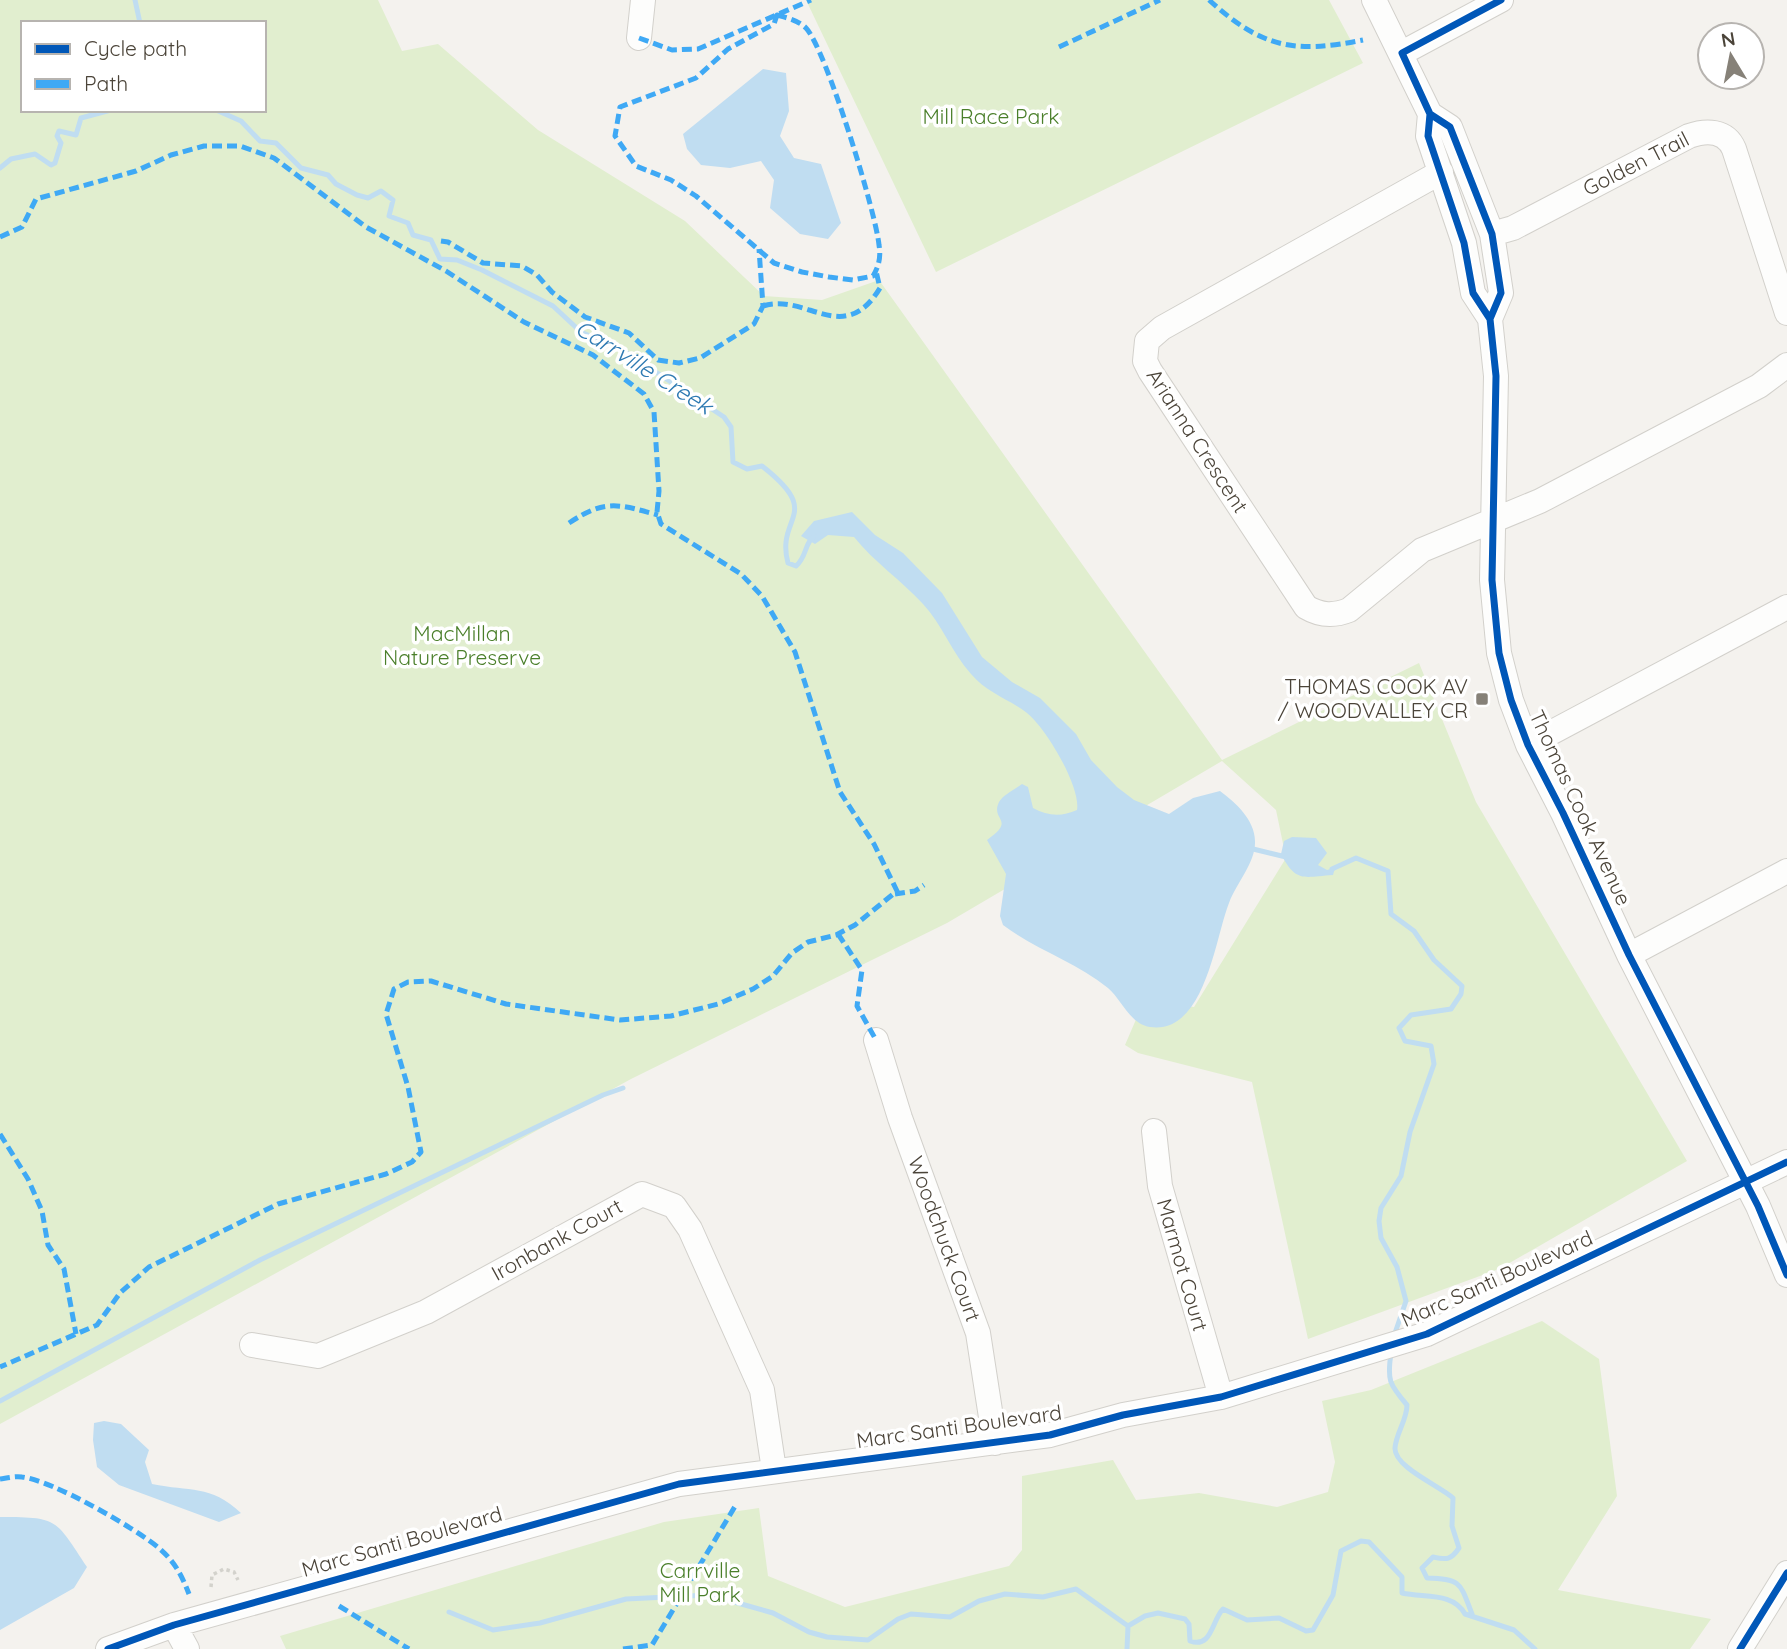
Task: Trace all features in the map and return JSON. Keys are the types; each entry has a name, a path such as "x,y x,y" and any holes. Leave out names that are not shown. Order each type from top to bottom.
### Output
{"street":[{"path":"639,38 643,0"},
{"name":"Thomas Cook Avenue","path":"1374,0 1430,114 1450,127 1492,234 1501,293 1490,319"},
{"path":"1402,53 1501,0"},
{"name":"Thomas Cook Avenue","path":"1430,114 1427,136 1464,243 1473,293 1490,319 1496,376 1490,521 1494,617 1499,653 1511,700 1528,746 1563,813 1629,955 1747,1184 1787,1275"},
{"name":"Golden Trail","path":"1492,234 1513,228 1689,136 1701,132 1714,133 1725,137 1734,149 1787,313"},
{"name":"Arianna Crescent","path":"1441,172 1152,334 1147,341 1145,360 1307,607 1317,613 1331,614 1349,610 1422,550 1490,521"},
{"path":"1490,521 1540,501 1776,376 1787,365"},
{"path":"1528,746 1787,607"},
{"path":"1629,955 1787,871"},
{"name":"Woodchuck Court","path":"876,1040 900,1118 978,1333 995,1443"},
{"name":"Marmot Court","path":"1154,1131 1160,1186 1221,1396"},
{"name":"Marc Santi Boulevard","path":"108,1649 174,1625 679,1484 1050,1436 1123,1415 1221,1396 1427,1335 1477,1308 1747,1184 1787,1162"},
{"name":"Ironbank Court","path":"252,1345 318,1356 426,1312 642,1194 674,1206 690,1229 762,1390 774,1470"},
{"path":"1740,1649 1787,1573"},
{"path":"174,1625 187,1649"}],"path":[{"path":"211,1587 212,1575 224,1569 234,1572 239,1580"}],"green space":[{"name":"MacMillan Nature Preserve","path":"0,0 378,0 402,51 438,44 538,130 685,221 764,296 822,300 879,280 1222,760 1419,663 1476,802 1687,1161 1499,1269 1308,1339 1252,1082 1138,1053 1125,1045 1144,1001 1194,1007 1286,858 1276,810 1222,761 947,923 631,1079 0,1424"},
{"name":"Mill Race Park","path":"806,0 1329,0 1363,63 936,272"},
{"name":"Carrville Mill Park","path":"1542,1321 1599,1359 1617,1496 1558,1590 1711,1619 1690,1649 286,1649 280,1636 664,1522 759,1508 768,1576 845,1607 1009,1566 1022,1550 1022,1476 1113,1460 1136,1500 1199,1493 1277,1507 1328,1492 1335,1462 1322,1401 1371,1390"}],"water":[{"path":"763,69 786,73 789,111 780,136 794,158 821,164 841,223 828,239 800,234 770,208 774,180 761,161 730,168 701,165 687,149 683,134"},
{"path":"852,512 875,535 903,553 942,593 982,657 1012,682 1040,698 1076,734 1091,760 1117,787 1134,800 1169,814 1193,798 1220,791 1238,806 1248,819 1255,841 1252,857 1232,895 1205,981 1184,1016 1169,1025 1143,1025 1096,979 1003,925 1000,916 1006,874 987,840 1002,824 997,808 999,802 1022,784 1028,787 1033,808 1049,814 1065,814 1077,810 1074,787 1061,758 1035,721 1020,708 977,681 923,604 854,537 828,535 815,544 801,536 814,521"},
{"path":"1292,837 1316,838 1327,853 1318,865 1327,870 1335,868 1333,875 1307,877 1291,870 1281,854 1284,841"},
{"path":"104,1421 121,1424 149,1450 145,1462 152,1484 209,1493 241,1513 219,1522 119,1485 97,1467 93,1440 94,1423"},
{"path":"0,1517 34,1518 54,1524 87,1567 74,1588 0,1630"}],"waterway":[{"name":"Carrville Creek","path":"135,0 140,21"},
{"path":"0,168 11,159 35,154 51,165 55,163 61,143 57,136 59,131 76,135 81,118 104,112"},
{"name":"Carrville Creek","path":"221,112 241,121 260,141 276,143 301,168 328,175 336,184 357,195 368,198 381,191 393,200 389,216 408,223 413,235 431,240 440,259 457,260 482,270 553,306 581,332 627,353 724,417 731,427 733,462 747,469 762,466 781,482 791,495 794,515 787,535 788,563 796,566 800,562 814,536"},
{"name":"Carrville Creek","path":"1249,848 1286,857"},
{"name":"Carrville Creek","path":"1332,869 1356,858 1388,871 1391,914 1414,931 1434,960 1462,986 1461,994 1451,1009 1411,1015 1399,1028 1405,1041 1431,1046 1434,1064 1410,1132 1401,1176 1381,1208 1379,1221 1381,1238 1397,1267 1406,1301 1394,1336"},
{"path":"0,1401 260,1260 603,1095 623,1088"},
{"name":"Carrville Creek","path":"1391,1353 1391,1381 1407,1405 1396,1442 1397,1455 1409,1469 1453,1498 1452,1526 1459,1548 1448,1558 1433,1557 1422,1568 1427,1578 1447,1580 1458,1585 1472,1614"},
{"path":"1128,1626 1145,1616 1158,1613 1185,1619 1189,1624 1190,1641 1203,1641 1223,1609 1247,1620 1279,1618 1306,1631 1313,1630 1333,1595 1341,1551 1361,1541 1369,1542 1402,1577 1402,1593 1446,1599 1460,1607 1465,1614 1514,1630 1535,1649"},
{"path":"449,1612 493,1630 540,1623 626,1599 709,1595 773,1613 809,1632 827,1637 868,1640 898,1619 911,1614 950,1617 979,1601 1005,1594 1043,1597 1076,1589 1128,1626"},
{"path":"1127,1649 1128,1626"}],"marked path":[{"path":"639,38 672,50 698,49 811,0"},
{"path":"1059,47 1160,0"},
{"path":"1209,0 1246,28 1280,43 1317,46 1363,40"},
{"path":"777,15 796,21 806,28 815,42 837,97 876,227 880,257 873,276 853,280 829,277 774,263 696,196 671,180 636,166 615,136 620,107 696,78 728,49 774,24 777,15"},
{"path":"0,237 22,227 36,199 136,171 171,155 204,146 240,146 274,158 366,227 446,271 524,322 593,355 644,394 654,412 659,491 657,512 661,524 741,574 762,596 795,652 840,792 874,844 897,891 855,925 836,935 808,942 792,953 773,976 753,989 718,1004 671,1016 620,1020 506,1004 431,981 408,982 394,989 386,1014 408,1087 421,1152 412,1162 386,1174 278,1204 149,1267 120,1293 97,1325 0,1367"},
{"path":"441,241 448,242 483,263 522,266 537,275 552,292 585,317 629,333 658,360 679,363 700,358 754,324 763,306 759,249"},
{"path":"763,306 779,304 838,316 853,314 866,305 880,288 876,271"},
{"path":"569,523 592,510 612,506 658,515"},
{"path":"895,894 915,891 924,885"},
{"path":"838,934 862,970 857,1006 876,1040"},
{"path":"0,1134 28,1179 42,1211 48,1245 64,1269 76,1334"},
{"path":"0,1479 19,1477 36,1480 114,1518 149,1540 170,1559 189,1594"},
{"path":"623,1649 652,1645 737,1503"},
{"path":"339,1606 409,1649"}],"cycle path":[{"path":"1501,0 1402,53 1430,114 1428,136 1464,243 1473,293 1490,319 1496,376 1492,580 1499,653 1511,700 1528,745 1629,955 1758,1206 1787,1275"},
{"path":"1430,114 1450,127 1492,234 1501,293 1490,319"},
{"path":"108,1649 174,1625 679,1484 1050,1435 1123,1415 1221,1397 1427,1334 1787,1162"},
{"path":"1740,1649 1787,1573"}],"place":[{"name":"THOMAS COOK AV / WOODVALLEY CR","path":"1482,699"}]}
